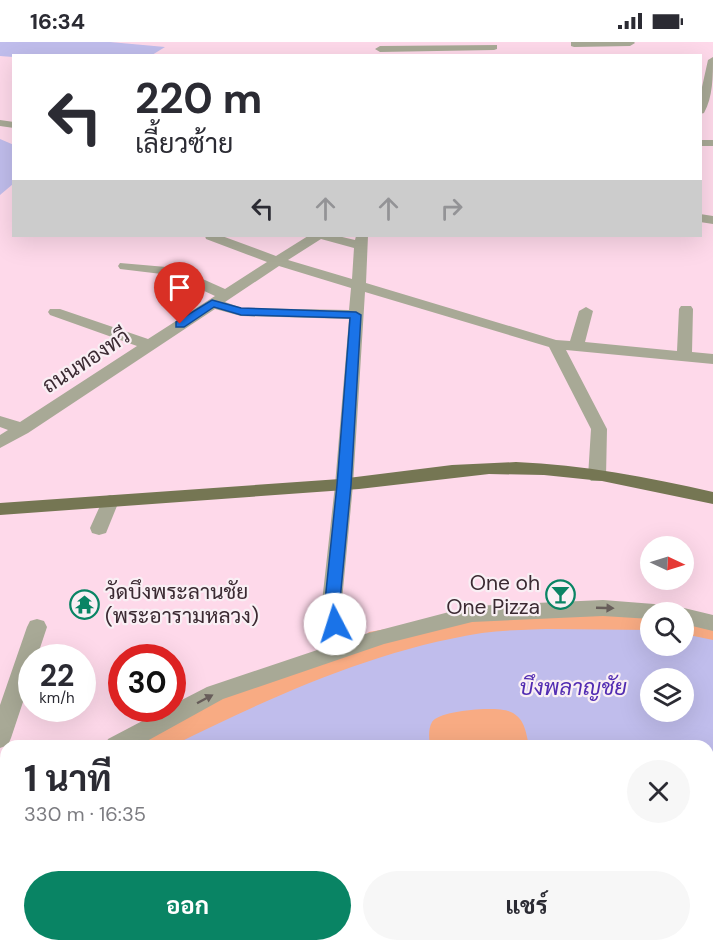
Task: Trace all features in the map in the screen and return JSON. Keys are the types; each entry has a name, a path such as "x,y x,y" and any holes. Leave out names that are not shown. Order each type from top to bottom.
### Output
{"main road":[{"path":"0,509 344,485 489,468 551,471 597,477 713,498"}],"street":[{"path":"574,43 630,43"},
{"path":"379,49 494,48"},
{"path":"702,108 713,60"},
{"path":"214,237 276,261 358,287 555,344 713,359"},
{"name":"ถนนทองทวี","path":"0,443 314,237"},
{"path":"332,237 362,241 344,485 331,611 335,624 357,643"},
{"path":"125,266 173,271 241,312 356,315"},
{"path":"684,356 686,309"},
{"path":"576,346 586,311"},
{"path":"54,312 149,345"},
{"path":"555,344 599,429 597,477"},
{"path":"0,421 22,429"},
{"path":"99,528 110,501"},
{"path":"127,740 215,693 357,643 472,614 603,608 640,611"},
{"path":"694,618 713,623"},
{"path":"0,738 37,627"}],"shaded area":[{"name":"บึงพลาญชัย","path":"640,612 640,656 694,656 694,618 713,623 713,740 126,740 160,722 186,722 186,708 215,693 357,643 369,632 472,614"}],"water":[{"path":"0,42 110,42 165,47 154,54 12,54 12,57 0,56"},
{"path":"0,139 12,144 12,185 0,195"},
{"name":"บึงพลาญชัย","path":"538,629 640,630 640,656 694,656 694,636 713,640 713,740 528,740 520,719 513,713 484,709 446,714 437,718 432,722 429,740 185,740 324,677 402,651 490,632"}],"place":[{"name":"One oh One Pizza","path":"561,595"},
{"name":"วัดบึงพระลานชัย (พระอารามหลวง)","path":"84,604"}],"route":[{"path":"180,324 212,303 241,312 356,315 344,485 331,611 335,624"}]}
